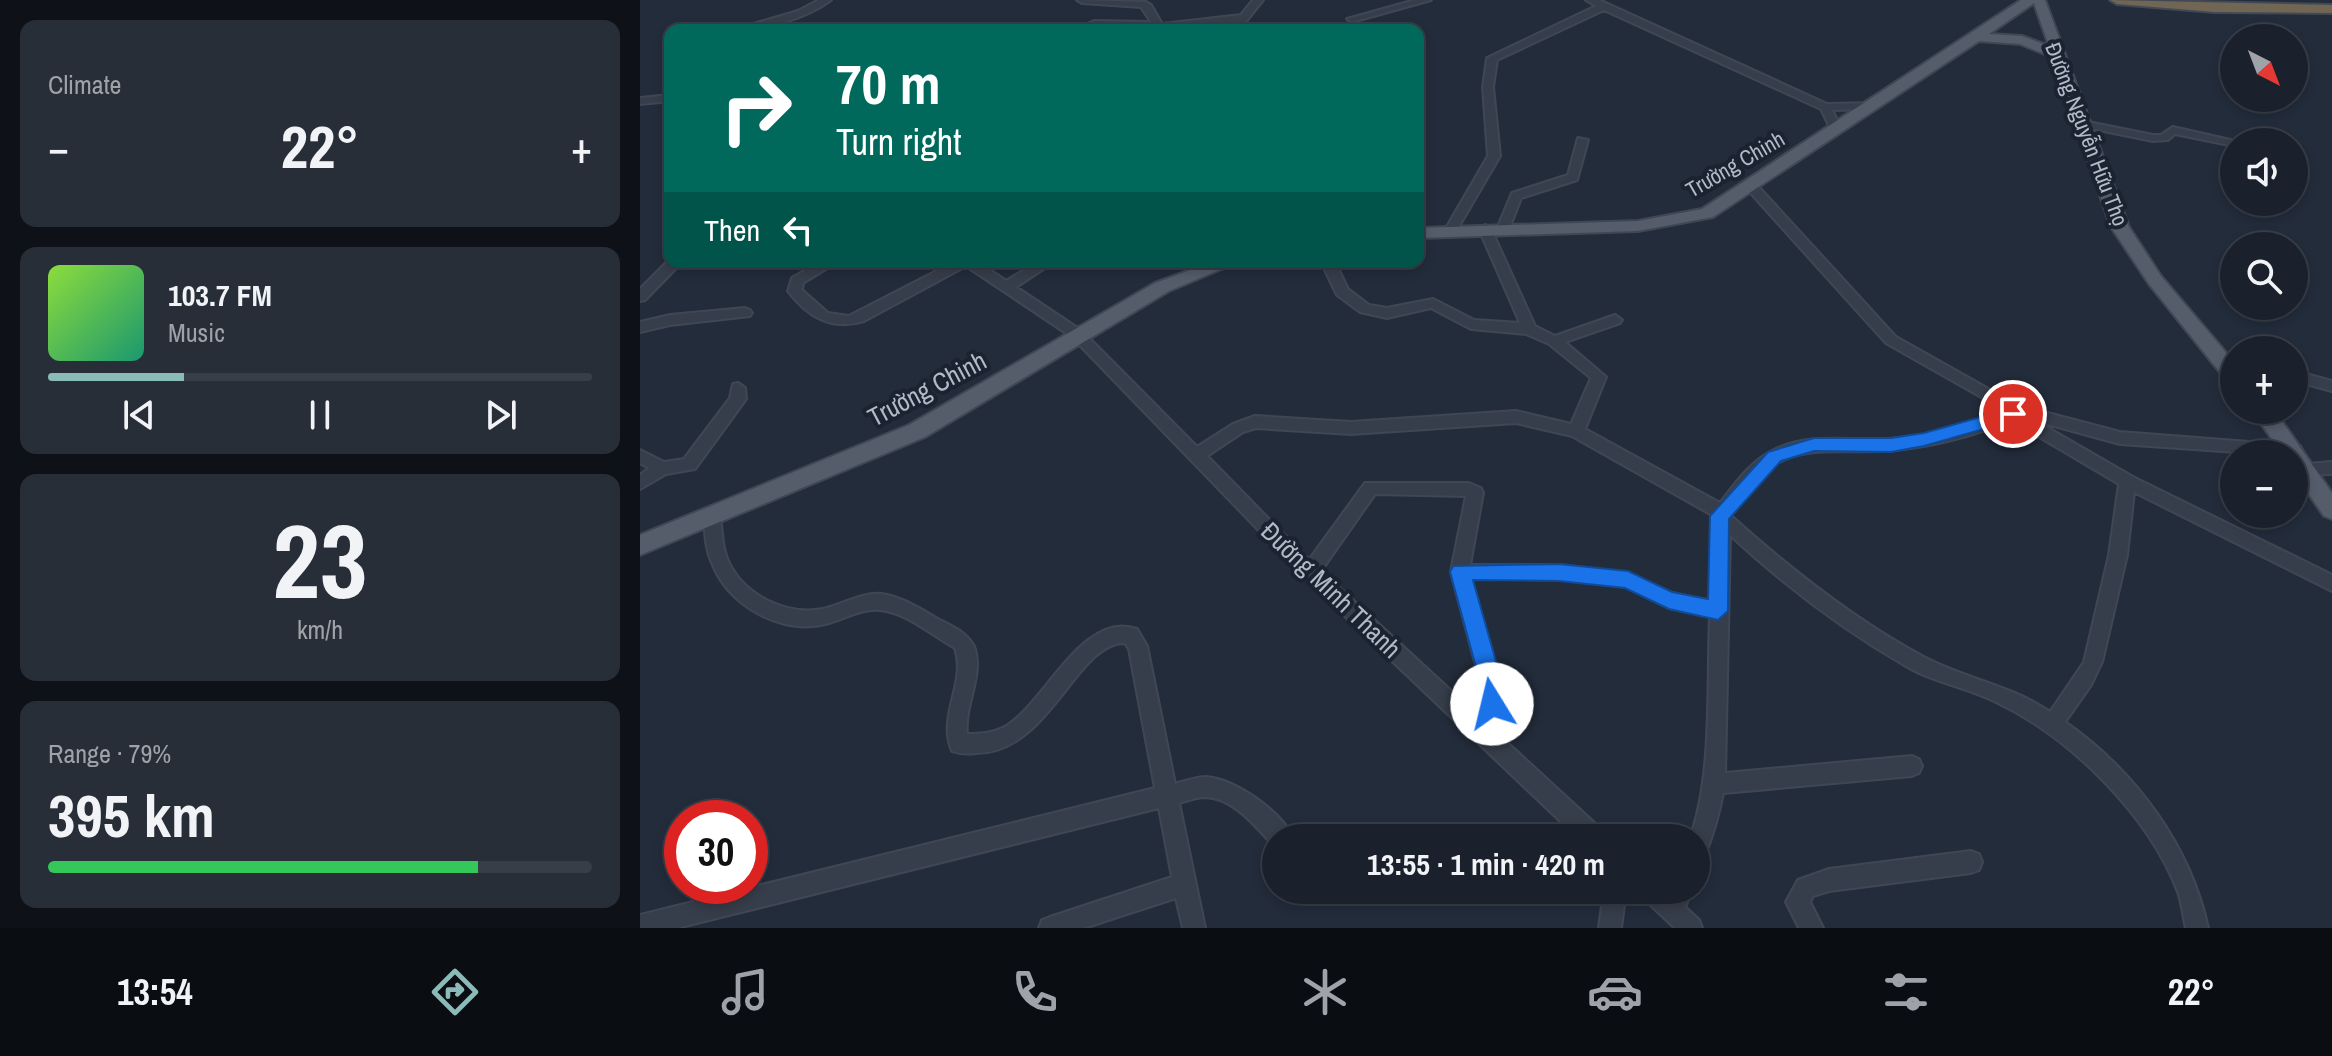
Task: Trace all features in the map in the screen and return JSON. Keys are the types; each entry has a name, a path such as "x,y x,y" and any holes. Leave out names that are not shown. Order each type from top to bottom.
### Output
{"highway":[{"path":"2117,0 2224,9 2332,9"}],"main road":[{"name":"Trường Chinh","path":"1424,232 1638,226 1689,219 1707,213 1874,106 2030,0"},
{"name":"Đường Nguyễn Hữu Thọ","path":"2039,0 2120,227 2155,280 2220,359"},
{"path":"1978,37 2022,40 2056,54"},
{"name":"Trường Chinh","path":"640,545 917,431 1077,334 1162,287 1213,268"},
{"path":"2308,476 2332,510"}],"street":[{"path":"760,24 801,13 826,0"},
{"path":"1082,0 1143,4 1156,24"},
{"path":"1239,24 1258,0"},
{"path":"1352,19 1426,0"},
{"path":"1591,0 1825,107 1874,106"},
{"path":"1451,230 1496,150 1488,87 1492,58 1604,6"},
{"path":"1193,24 1243,18"},
{"path":"640,101 664,99"},
{"path":"1825,107 1836,130"},
{"path":"2083,124 2153,138 2164,138 2173,130 2220,140"},
{"path":"1529,329 1494,229 1516,196 1573,177 1582,140"},
{"path":"1751,186 1893,342 2017,412 2127,481 2332,583"},
{"path":"640,297 669,268"},
{"path":"819,268 802,277 795,291 824,317 842,323 859,318 955,268"},
{"name":"Đường Minh Thanh","path":"976,268 1077,334 1310,572 1579,824"},
{"path":"1006,287 1037,268"},
{"path":"1331,268 1342,292 1365,309 1387,313 1433,303 1471,324 1529,329 1554,341 1599,377 1576,431"},
{"path":"640,327 670,320 745,313"},
{"path":"1554,341 1615,320"},
{"path":"2308,380 2332,386"},
{"path":"640,483 662,468 693,462 738,399 738,388"},
{"path":"1705,824 1714,784 1718,716 1721,514 1774,456 1814,444 1891,445 2017,412 2120,438 2220,450"},
{"path":"1197,455 1238,428 1255,422 1351,428 1505,416 1576,431 1721,514 1755,549 1905,656 1944,675 2001,694 2054,724 2158,827 2191,891 2197,928"},
{"path":"640,456 662,468"},
{"path":"2308,463 2332,468"},
{"path":"2054,724 2062,706 2088,677 2093,662 2118,555 2127,481"},
{"path":"1310,572 1365,493 1377,486 1469,489 1475,493 1460,572 1494,698 1473,727"},
{"path":"712,515 722,568 734,586 762,606 798,618 815,618 864,603 890,604 963,643 967,659 954,732 959,744 973,747 997,740 1028,724 1093,646 1113,633 1130,635 1138,646 1194,928"},
{"path":"1460,572 1559,572 1628,580 1669,600 1718,611"},
{"path":"1714,784 1912,766"},
{"path":"640,926 1203,787 1223,788 1238,796 1267,824"},
{"path":"1812,928 1797,902 1806,888 1829,880 1971,862"},
{"path":"1050,928 1184,884"},
{"path":"1610,928 1613,904"},
{"path":"1679,904 1691,928"}],"route":[{"path":"1492,704 1494,693 1460,572 1559,572 1628,580 1669,600 1718,611 1720,516 1747,482 1774,456 1814,444 1891,445 2013,414"}]}
